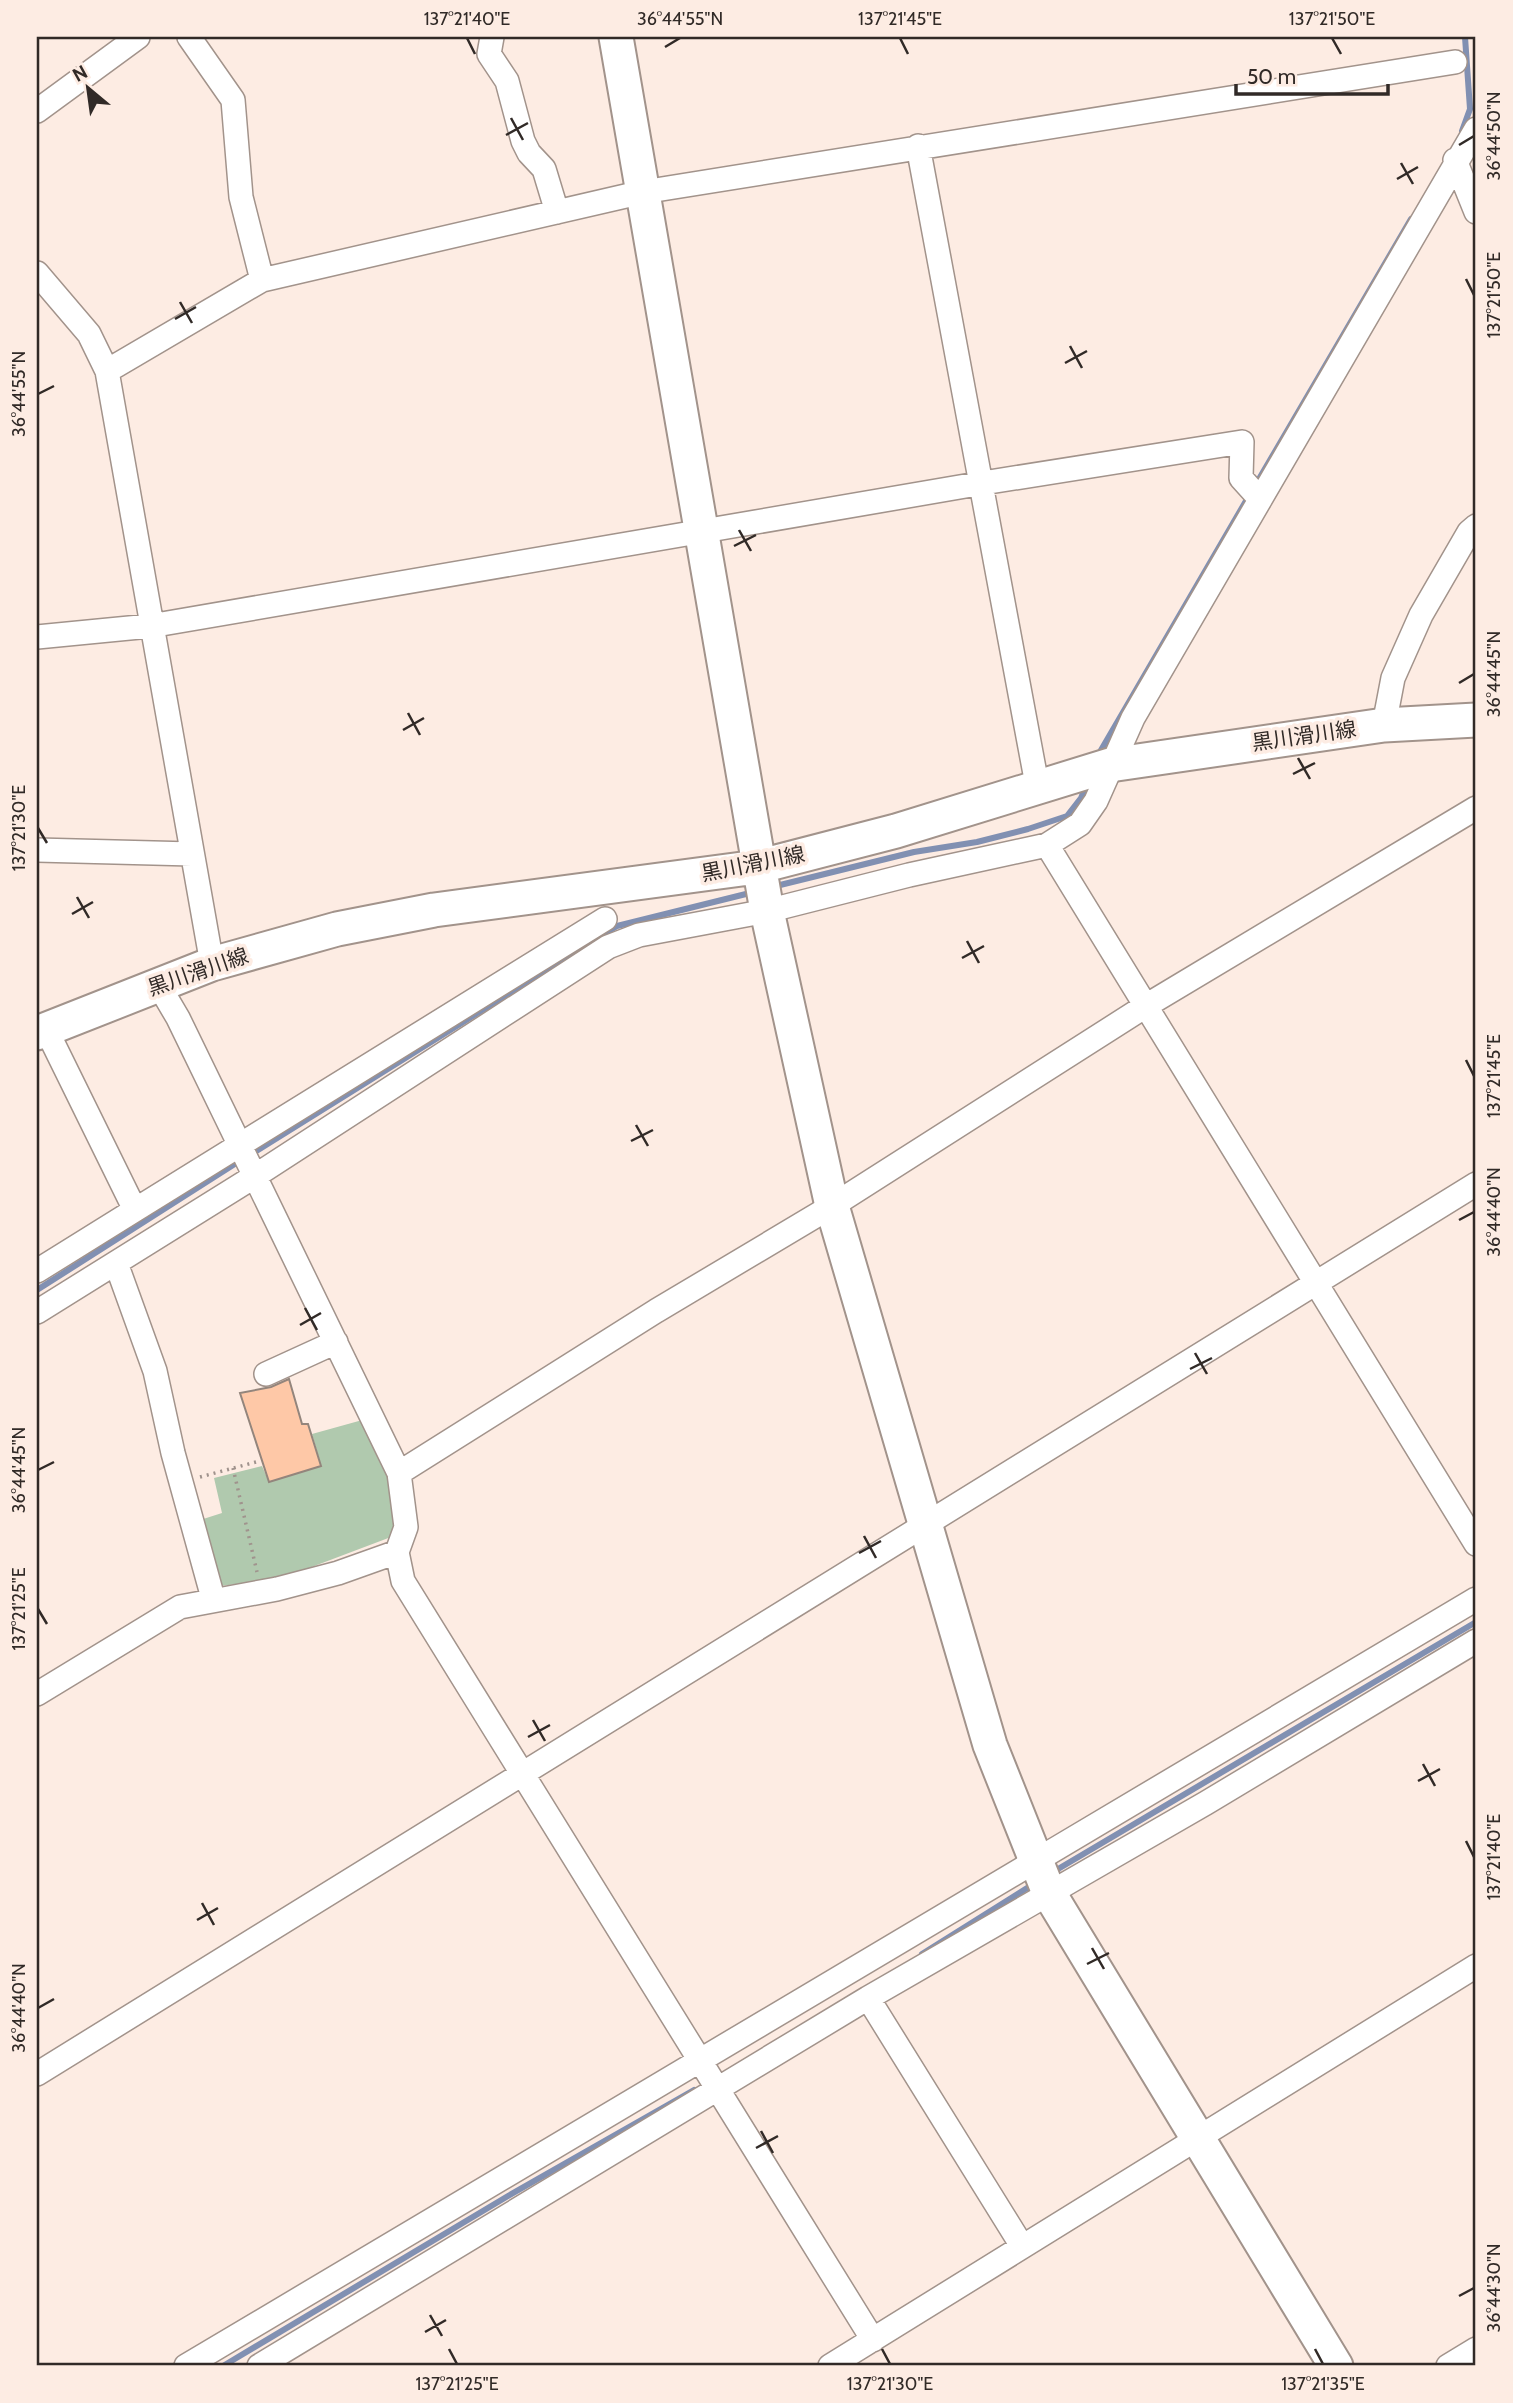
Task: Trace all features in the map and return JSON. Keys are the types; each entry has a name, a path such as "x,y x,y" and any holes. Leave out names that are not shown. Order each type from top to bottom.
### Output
{"street":[{"path":"37,111 138,37"},
{"path":"189,37 233,100 241,197 262,280"},
{"path":"492,37 489,54 507,81 523,141 529,153 544,169 557,212"},
{"path":"616,37 757,867 831,1206 990,1745 1040,1873 1336,2366"},
{"path":"107,371 262,280 643,192 1455,62"},
{"path":"37,1312 255,1177 608,947 639,934 767,911 909,875 1047,845 1080,824 1096,800 1133,718 1455,160 1476,129"},
{"path":"918,146 983,483 1038,790"},
{"path":"1455,160 1476,212"},
{"path":"37,273 89,334 107,371 150,626 212,964"},
{"path":"37,637 150,626 983,483 1242,442 1241,478 1260,499"},
{"path":"1384,725 1393,678 1421,615 1469,532 1476,526"},
{"name":"黒川滑川線","path":"41,1031 212,964 337,929 434,910 757,867 1038,790 1110,765 1384,725 1476,720"},
{"path":"399,1474 644,1318 831,1206 1144,1007 1476,808"},
{"path":"1047,845 1476,1544"},
{"path":"37,850 192,853"},
{"path":"37,1271 605,919"},
{"path":"158,984 178,1017 399,1474 406,1527 397,1552 403,1581 873,2340"},
{"path":"41,1031 135,1210"},
{"path":"37,2074 1476,1184"},
{"path":"116,1263 155,1371 181,1482 213,1598"},
{"path":"266,1374 336,1342"},
{"path":"37,1694 180,1607 213,1598 277,1589 338,1573 397,1552"},
{"path":"186,2366 700,2061 1040,1873 1476,1599"},
{"path":"259,2366 867,1998 1040,1873 1206,1804 1476,1641"},
{"path":"830,2366 1476,1966"},
{"path":"867,1998 1022,2246"},
{"path":"1448,2366 1476,2349"}],"path":[{"path":"181,1482 256,1462"},
{"path":"233,1468 258,1575"}],"green space":[{"path":"366,1419 389,1474 397,1515 391,1537 280,1579 220,1586 197,1521 222,1513 214,1478 262,1466 269,1482 321,1465 312,1434"}],"building":[{"path":"289,1379 302,1424 308,1424 321,1466 269,1482 240,1393 271,1387"}],"waterway":[{"path":"1462,131 1470,109 1465,37"},
{"path":"1259,479 1411,219"},
{"path":"1097,757 1250,494"},
{"path":"772,887 914,852 977,842 1028,829 1067,816 1081,798 1087,783"},
{"path":"250,1155 617,926 754,892"},
{"path":"37,1290 241,1160"},
{"path":"1053,1872 1476,1622"},
{"path":"922,1954 1035,1883"},
{"path":"223,2366 508,2196 694,2090"}]}
